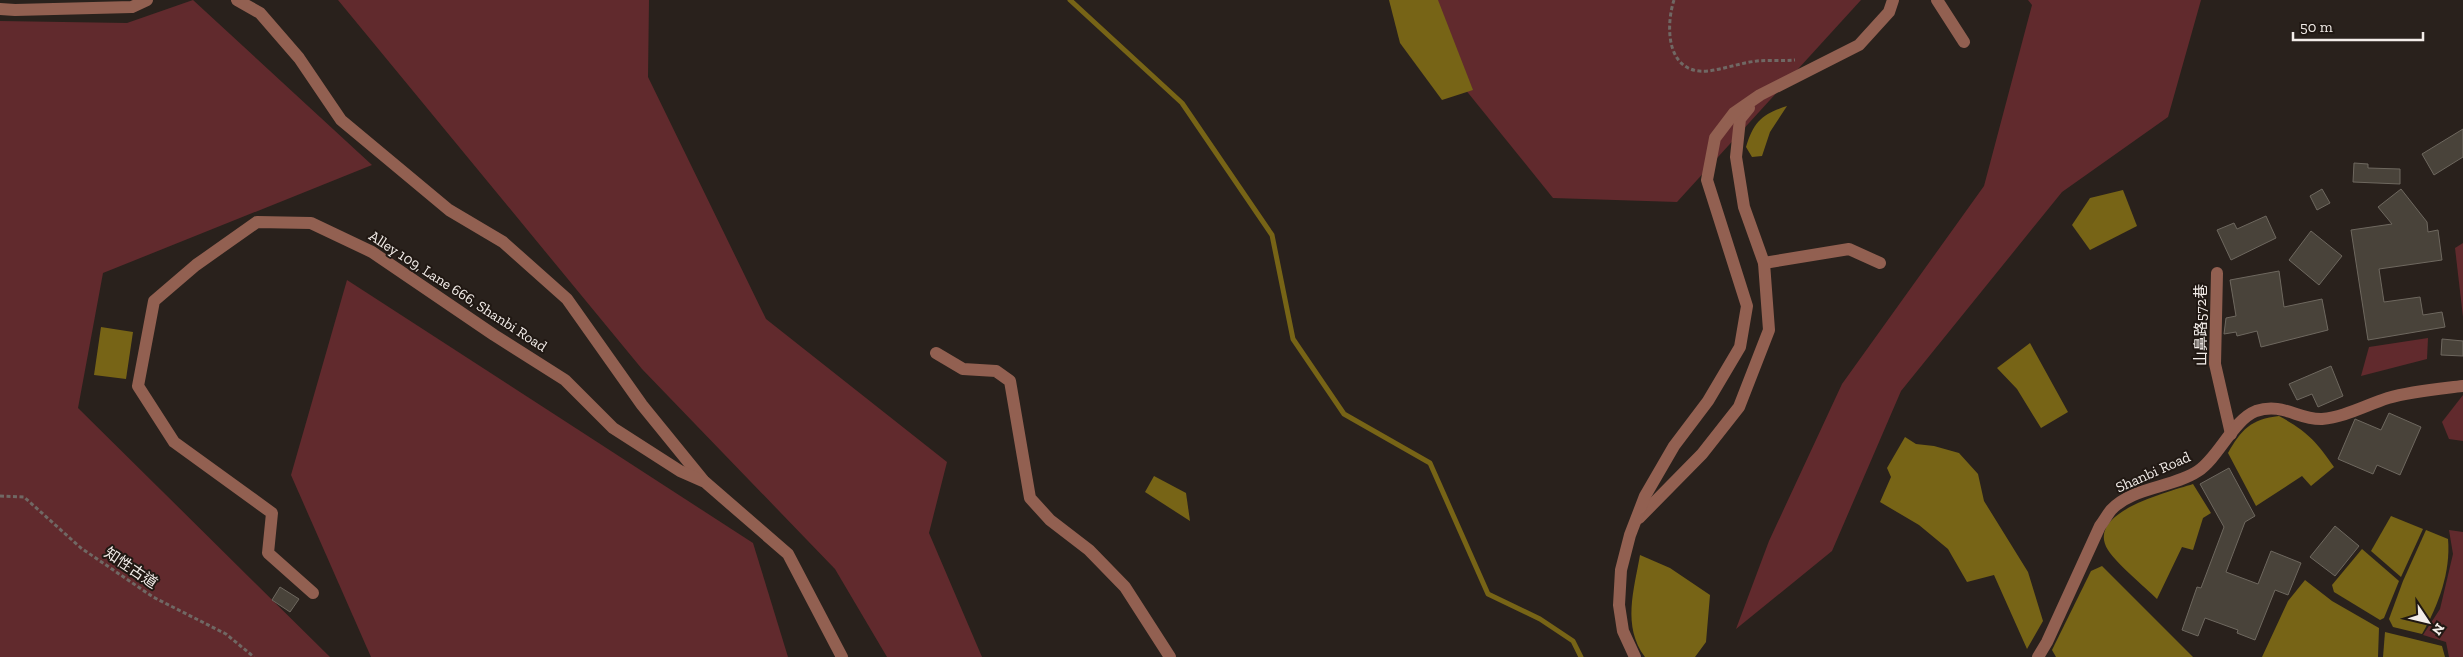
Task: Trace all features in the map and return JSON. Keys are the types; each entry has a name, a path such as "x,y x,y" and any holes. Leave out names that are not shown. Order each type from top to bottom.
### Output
{"street":[{"path":"0,8 15,10 132,7 147,0"},
{"path":"237,0 260,13 299,58 341,120 449,210 504,242 567,300 642,405 705,482"},
{"path":"1635,657 1623,631 1619,605 1621,570 1634,523 1644,496 1664,463 1708,401 1740,347 1747,306 1706,180 1715,138 1734,113 1760,95 1858,45 1889,12 1893,0"},
{"path":"1937,0 1964,42"},
{"path":"1634,523 1702,454 1738,407 1770,330 1764,263 1744,207 1736,157 1740,119 1760,95"},
{"name":"Alley 109, Lane 666, Shanbi Road","path":"313,594 268,553 272,513 174,442 138,386 154,301 196,265 257,222 311,223 372,252 564,380 613,428 680,471 705,482 788,554 842,657"},
{"path":"1764,263 1848,249 1880,263"},
{"name":"山鼻路572巷","path":"2217,273 2215,364 2231,434"},
{"path":"936,353 956,366 980,372 996,371 1010,381 1030,498 1050,520 1089,550 1125,587 1170,657"},
{"name":"Shanbi Road","path":"2038,657 2047,642 2100,526 2112,509 2126,499 2197,471 2209,462 2242,420 2254,412 2269,408 2282,408 2307,417 2321,419 2340,416 2389,398 2463,386"}],"path":[{"path":"1674,0 1668,27 1671,48 1678,61 1693,70 1707,71 1757,61 1803,60 1820,65"},
{"name":"知性古道","path":"0,496 24,496 81,548 153,597 226,634 254,657"}],"shaded area":[{"path":"193,0 372,165 103,273 78,408 330,657 0,657 0,21 127,23"},
{"path":"338,0 649,0 648,77 766,319 947,462 929,533 982,657 887,657 835,569 642,369"},
{"path":"1389,0 1438,0 1473,90 1442,100 1400,43"},
{"path":"1393,0 1861,0 1677,202 1553,198"},
{"path":"2028,0 2201,0 2168,117 2062,192 1901,391 1832,551 1736,629 1769,541 1842,384 1984,186 2032,5"},
{"path":"1787,106 1770,132 1762,156 1752,157 1746,147 1756,125 1771,112"},
{"path":"2123,190 2137,226 2090,250 2072,225 2090,198"},
{"path":"2463,243 2463,317 2455,248"},
{"path":"347,280 753,543 788,657 371,657 291,475"},
{"path":"101,327 133,332 126,379 94,375"},
{"path":"2428,338 2427,359 2361,376 2369,347"},
{"path":"2030,343 2068,412 2041,428 2017,389 1997,368"},
{"path":"2463,395 2463,441 2449,439 2442,422"},
{"path":"2279,416 2310,437 2334,467 2311,486 2302,476 2256,506 2228,453 2242,432 2248,427 2261,420"},
{"path":"1905,437 1916,444 1934,446 1959,453 1978,474 1984,501 2028,572 2043,621 2027,649 1994,575 1967,582 1948,549 1919,525 1880,502 1891,477 1887,468"},
{"path":"1154,476 1186,493 1190,521 1145,492"},
{"path":"2193,484 2211,513 2203,518 2193,550 2182,547 2157,599 2112,556 2104,537 2108,525 2118,515 2132,506 2149,498"},
{"path":"2391,516 2423,529 2401,577 2371,551"},
{"path":"2426,530 2448,539 2448,551 2442,588 2422,634 2393,627 2389,619 2403,581"},
{"path":"2449,530 2463,532 2463,657 2449,657 2446,642 2423,635 2440,609 2453,554"},
{"path":"2362,549 2399,581 2384,618 2380,620 2334,592 2332,585"},
{"path":"1640,555 1670,568 1710,595 1706,642 1695,657 1645,657 1638,645 1634,633 1632,608"},
{"path":"2102,566 2193,657 2056,657 2052,650 2091,571"},
{"path":"2305,580 2332,601 2379,628 2378,657 2262,657 2288,601"},
{"path":"2385,632 2442,646 2445,657 2383,657"}],"building":[{"path":"2463,129 2463,157 2434,175 2422,154"},
{"path":"2354,163 2368,164 2368,168 2400,169 2400,184 2353,182"},
{"path":"2322,189 2330,203 2317,210 2310,196"},
{"path":"2401,189 2427,222 2428,232 2438,230 2442,260 2379,269 2384,302 2420,297 2423,315 2442,312 2445,327 2368,340 2351,230 2392,224 2378,207"},
{"path":"2266,216 2276,238 2231,260 2217,230 2234,223 2237,229"},
{"path":"2311,231 2342,256 2319,285 2289,260"},
{"path":"2279,271 2284,307 2322,299 2328,330 2261,347 2257,331 2237,336 2236,332 2224,334 2226,318 2236,316 2230,280"},
{"path":"2442,339 2463,341 2463,356 2441,355"},
{"path":"2331,366 2343,396 2318,407 2312,394 2297,400 2289,384"},
{"path":"2389,413 2421,427 2400,475 2377,465 2373,474 2338,459 2355,419 2381,430"},
{"path":"2229,468 2255,516 2245,522 2226,572 2258,584 2271,551 2301,563 2288,595 2275,590 2255,640 2237,633 2238,630 2205,618 2198,636 2182,630 2197,587 2201,588 2224,527 2200,484"},
{"path":"2335,526 2359,546 2335,576 2310,557"},
{"path":"280,587 299,599 290,612 272,600"}],"waterway":[{"path":"1070,0 1182,103 1272,235 1293,339 1344,414 1430,463 1488,594 1540,619 1573,641 1581,657"}]}
